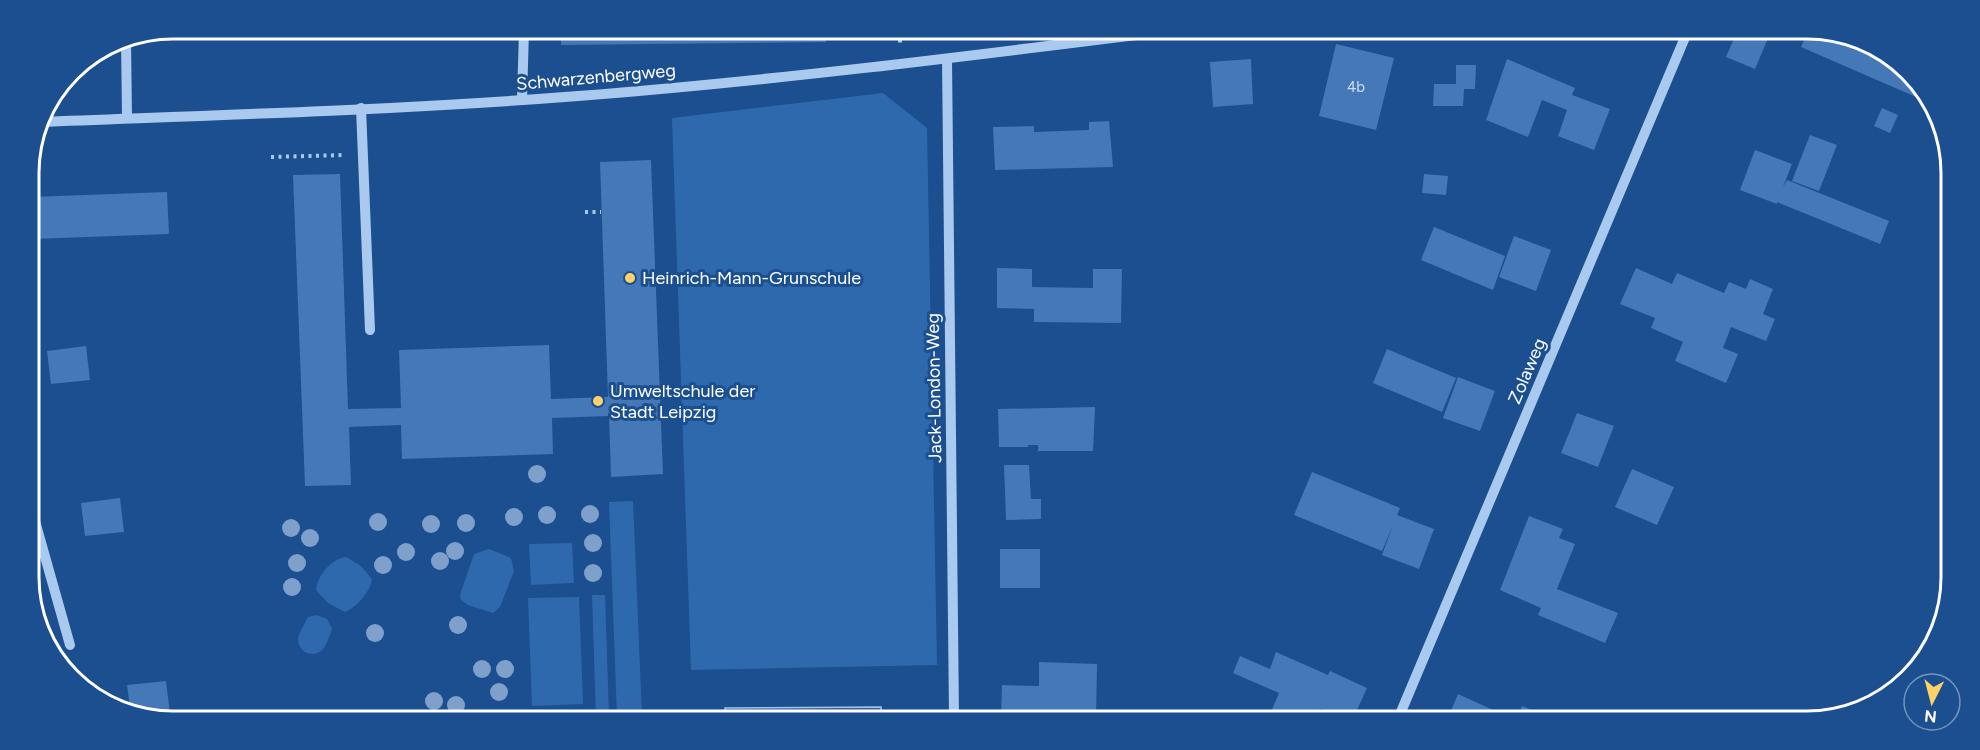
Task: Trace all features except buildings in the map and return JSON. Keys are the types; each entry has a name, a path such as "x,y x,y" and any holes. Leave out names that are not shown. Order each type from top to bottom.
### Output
{"street":[{"path":"522,100 524,39"},
{"name":"Schwarzenbergweg","path":"49,122 522,100 661,89 1103,39"},
{"name":"Zolaweg","path":"1401,711 1684,39"},
{"path":"126,48 127,118"},
{"name":"Jack-London-Weg","path":"947,58 954,711"},
{"path":"361,108 370,330"},
{"path":"39,535 70,645"}],"path":[{"path":"271,157 363,155"},
{"path":"585,212 602,212"}],"shaded area":[{"path":"883,93 927,128 937,665 691,670 672,118"},
{"path":"633,501 642,711 617,711 609,502"},
{"path":"572,543 574,583 531,585 529,544"},
{"path":"489,549 511,558 514,571 500,607 493,613 468,605 461,600 460,595 474,554"},
{"path":"346,557 361,566 372,579 369,589 362,598 354,607 345,612 328,603 316,590 319,579 326,569 340,558"},
{"path":"592,595 605,595 609,711 596,711"},
{"path":"579,597 583,704 532,706 528,598"},
{"path":"316,615 327,619 332,628 324,648 318,653 310,654 303,651 298,639 308,617"},
{"path":"881,707 881,711 725,711 725,708"}],"place":[{"name":"Heinrich-Mann-Grunschule","path":"630,278"},
{"name":"Umweltschule der Stadt Leipzig","path":"598,401"}]}
